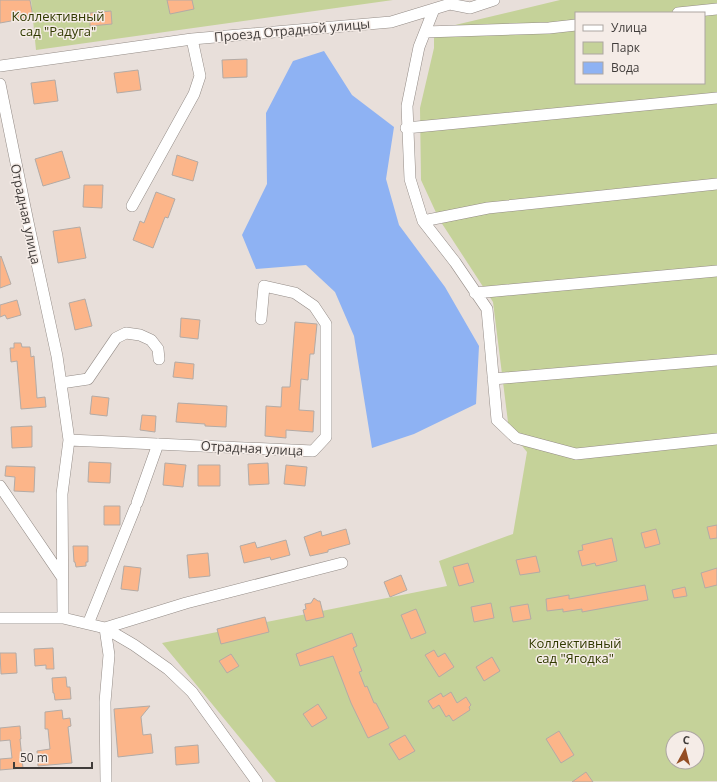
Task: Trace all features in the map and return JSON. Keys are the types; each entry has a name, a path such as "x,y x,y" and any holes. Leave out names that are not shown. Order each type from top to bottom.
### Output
{"street":[{"path":"451,2 470,8 494,0"},
{"name":"Проезд Отрадной улицы","path":"0,66 192,39 391,22 434,9 451,2"},
{"path":"434,9 419,47 407,106 410,179 423,221 455,262 487,309 497,420 516,438 576,454 717,439"},
{"path":"688,12 717,9"},
{"path":"425,32 550,28 575,25"},
{"path":"132,206 194,94 200,76 192,39"},
{"name":"Отрадная улица","path":"0,84 57,356 69,440 62,494 63,618"},
{"path":"407,128 717,98"},
{"path":"423,221 488,208 717,184"},
{"path":"476,292 717,271"},
{"name":"Отрадная улица","path":"69,440 313,451 326,437 326,324 314,306 295,293 264,286 261,319"},
{"path":"61,383 88,379 116,338 126,333 140,335 151,340 158,350 159,359"},
{"path":"493,379 717,360"},
{"path":"88,624 136,505 158,444"},
{"path":"0,486 62,578"},
{"path":"105,628 186,603 342,563"},
{"path":"0,618 63,618 105,628 134,645 168,669 192,692 257,782"},
{"path":"105,628 109,656 105,702 106,782"}],"green space":[{"name":"Коллективный сад \"Радуга\"","path":"31,0 393,0 36,50"},
{"name":"Коллективный сад \"Ягодка\"","path":"560,0 717,0 717,781 276,782 162,643 447,586 439,561 513,534 527,452 509,430 493,302 439,219 421,180 420,108 434,48 434,30"}],"water":[{"path":"324,51 352,95 394,127 386,179 399,225 445,287 479,346 476,404 414,434 372,448 354,336 335,292 306,265 256,269 242,235 267,184 266,113 293,61"}],"building":[{"path":"0,0 30,0 33,17 0,23"},
{"path":"167,0 192,0 194,9 170,14"},
{"path":"111,11 112,24 90,26 90,13"},
{"path":"247,59 247,77 223,78 222,60"},
{"path":"138,70 141,90 117,93 114,73"},
{"path":"55,80 58,101 34,104 31,83"},
{"path":"62,151 70,178 43,186 35,159"},
{"path":"177,155 198,162 193,181 172,175"},
{"path":"84,185 103,185 102,208 83,207"},
{"path":"156,192 175,199 168,218 165,217 153,248 133,240 140,221 144,223"},
{"path":"80,227 86,258 58,263 53,231"},
{"path":"1,256 11,284 0,288 0,257"},
{"path":"85,299 92,326 75,330 69,303"},
{"path":"17,300 21,315 7,319 5,315 0,317 0,305"},
{"path":"181,318 200,320 198,339 180,337"},
{"path":"295,322 317,324 314,354 310,354 308,380 301,379 299,410 314,411 313,432 286,430 286,438 265,436 266,406 281,407 282,387 290,387"},
{"path":"14,343 21,343 22,347 30,347 31,357 34,356 37,398 45,397 46,407 21,409 17,361 11,362 10,348 14,348"},
{"path":"175,362 194,364 193,379 173,377"},
{"path":"92,396 109,398 107,416 90,414"},
{"path":"178,403 227,406 226,427 176,422"},
{"path":"142,415 156,416 155,432 140,430"},
{"path":"32,426 32,447 12,448 11,427"},
{"path":"89,462 111,463 110,483 88,482"},
{"path":"165,463 186,465 183,487 163,485"},
{"path":"268,463 269,484 249,485 248,464"},
{"path":"198,465 220,465 220,486 198,486"},
{"path":"286,465 307,467 305,486 284,484"},
{"path":"6,466 35,467 34,492 14,491 15,477 5,476"},
{"path":"104,506 120,506 120,525 104,525"},
{"path":"717,525 717,538 710,539 707,527"},
{"path":"346,529 350,544 328,550 328,552 310,556 304,537 321,531 322,536"},
{"path":"656,529 660,544 645,548 641,533"},
{"path":"612,538 617,561 596,566 595,563 582,566 578,551 583,550 582,545"},
{"path":"286,540 290,555 271,560 270,557 244,563 240,546 255,542 257,548"},
{"path":"73,546 88,546 88,562 86,562 86,566 76,567 74,562"},
{"path":"208,553 210,576 189,578 187,555"},
{"path":"536,556 540,572 520,575 516,560"},
{"path":"468,563 474,582 459,586 453,567"},
{"path":"124,566 141,568 138,591 121,589"},
{"path":"717,568 717,585 705,588 701,573"},
{"path":"401,575 407,590 390,597 384,582"},
{"path":"645,585 648,600 582,612 582,609 563,612 563,609 547,611 546,599 569,595 569,599"},
{"path":"685,587 687,596 674,598 672,590"},
{"path":"314,598 320,601 324,617 306,621 303,610 306,609 305,604 311,603"},
{"path":"491,603 494,618 474,622 471,607"},
{"path":"528,604 531,619 513,622 510,607"},
{"path":"416,609 426,633 411,639 401,615"},
{"path":"265,617 269,632 221,644 217,629"},
{"path":"352,633 357,646 353,648 362,671 359,672 365,687 367,686 374,703 376,703 389,728 368,738 351,703 333,656 300,666 296,654"},
{"path":"53,648 54,669 46,669 46,665 35,666 34,649"},
{"path":"434,650 438,657 445,653 454,667 439,677 425,655"},
{"path":"0,653 16,653 17,673 1,674"},
{"path":"231,654 239,666 227,673 219,661"},
{"path":"492,657 500,671 484,681 476,667"},
{"path":"66,677 67,687 70,687 71,699 55,700 52,678"},
{"path":"451,692 457,703 466,697 471,705 469,707 470,710 453,721 449,715 446,717 439,705 433,709 428,701 441,693 443,697"},
{"path":"318,704 327,718 312,727 303,714"},
{"path":"150,706 141,717 143,735 151,734 153,753 118,757 114,709"},
{"path":"62,710 63,719 70,718 71,726 68,727 72,763 38,766 37,751 50,749 48,729 45,729 45,712"},
{"path":"20,726 23,768 0,770 0,759 12,758 10,740 0,741 0,728"},
{"path":"559,731 574,755 561,763 546,739"},
{"path":"405,735 415,751 399,760 389,744"},
{"path":"198,745 199,763 176,765 175,747"},
{"path":"586,772 593,782 572,782"}]}
